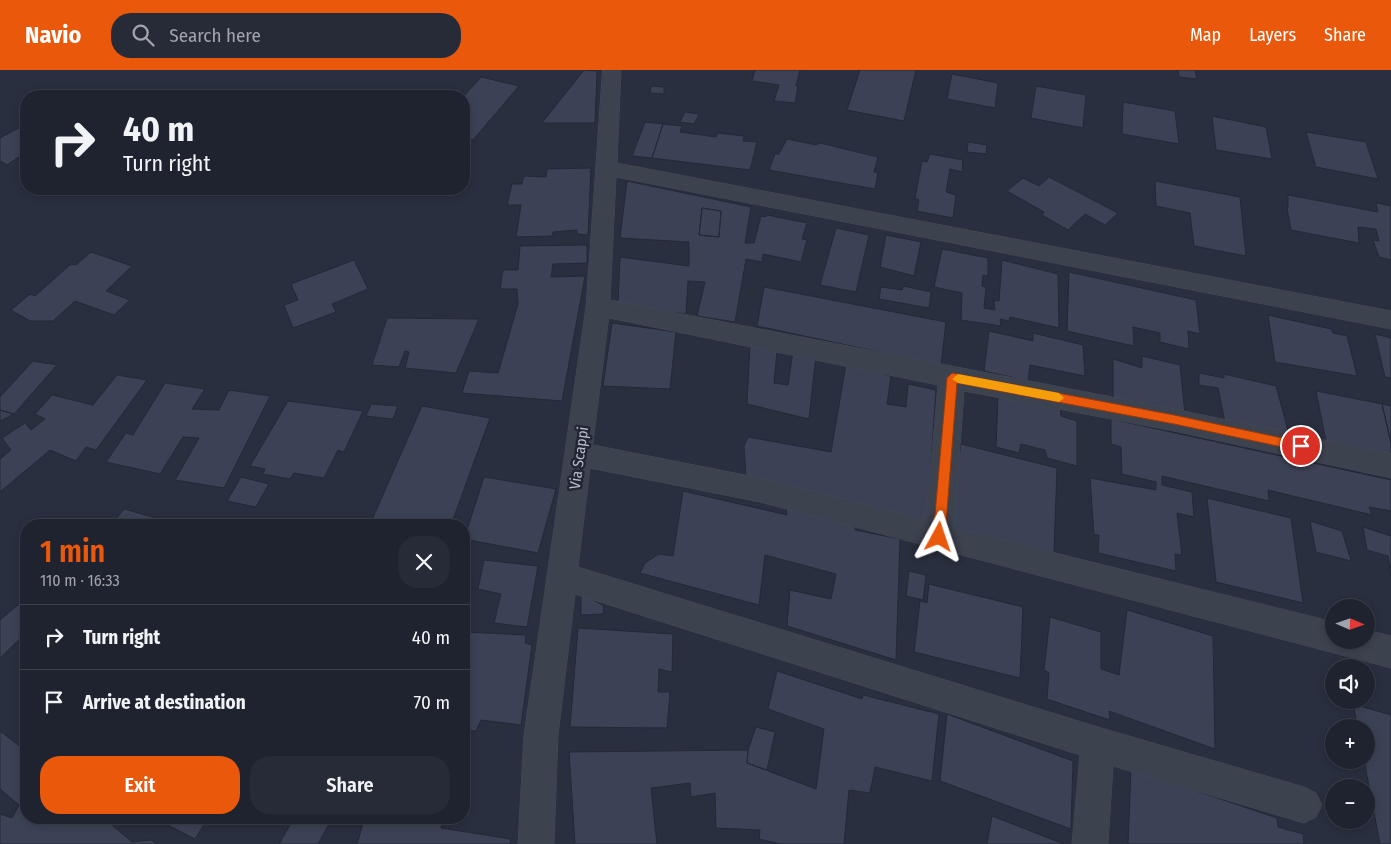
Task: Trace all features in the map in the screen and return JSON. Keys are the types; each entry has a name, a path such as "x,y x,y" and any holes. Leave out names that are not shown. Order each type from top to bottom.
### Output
{"street":[{"name":"Via Scappi","path":"536,844 541,735 598,308 612,70"},
{"path":"607,168 1391,320"},
{"path":"598,308 1174,420 1391,466"},
{"path":"939,537 952,378"},
{"path":"580,454 760,490 1325,635"},
{"path":"562,576 1098,744 1304,805"},
{"path":"1375,648 1391,652"},
{"path":"1090,844 1098,744"}],"building":[{"path":"584,70 597,71 595,123 542,123"},
{"path":"755,70 800,70 796,86 798,86 795,103 774,101 779,85 752,81"},
{"path":"860,70 916,70 904,121 847,110"},
{"path":"1178,70 1195,70 1197,79 1179,77"},
{"path":"952,74 998,83 995,108 947,99"},
{"path":"481,77 519,86 473,140 470,139 469,90"},
{"path":"651,86 664,87 664,94 650,93"},
{"path":"1036,86 1086,95 1083,128 1031,118"},
{"path":"1123,102 1175,111 1179,144 1122,134"},
{"path":"685,112 699,114 694,124 680,122"},
{"path":"1212,116 1266,127 1272,159 1216,150"},
{"path":"645,122 663,124 652,158 632,156"},
{"path":"663,124 682,126 680,132 716,137 718,133 744,136 743,141 757,142 750,170 652,158"},
{"path":"20,127 20,156 7,165 0,161 0,138"},
{"path":"1306,132 1366,142 1378,179 1316,167"},
{"path":"787,139 816,145 820,143 878,157 874,172 878,173 875,189 769,170 775,154 779,154"},
{"path":"968,142 987,145 986,154 967,152"},
{"path":"930,154 963,160 962,172 950,169 946,192 956,195 953,218 917,211 919,200 915,198 922,161 927,162"},
{"path":"591,168 588,235 577,234 577,230 553,232 552,236 516,237 521,205 507,205 512,184 522,184 524,176 546,177 547,169"},
{"path":"1049,177 1118,213 1105,225 1085,214 1068,230 1042,215 1044,212 1007,191 1023,178 1039,186"},
{"path":"627,181 751,207 745,243 754,243 761,216 766,217 767,215 807,223 802,239 807,240 801,262 763,254 762,262 746,259 735,322 697,316 705,282 688,281 686,314 618,304 620,257 689,266 689,242 620,238","holes":["702,208 721,211 719,237 699,235"]},
{"path":"1155,181 1240,197 1246,256 1194,246 1190,213 1156,206"},
{"path":"1288,195 1378,212 1376,203 1391,206 1391,260 1379,257 1373,240 1379,241 1376,229 1358,227 1359,243 1291,230 1287,208"},
{"path":"702,208 721,211 719,237 699,235"},
{"path":"836,228 869,235 856,292 820,285"},
{"path":"886,235 921,242 914,276 880,267"},
{"path":"587,245 587,263 553,264 551,277 585,276 562,401 462,393 469,371 498,373 518,304 517,289 500,289 503,270 518,270 520,246"},
{"path":"942,249 988,258 988,276 983,275 982,286 986,287 984,308 995,310 994,300 999,301 1002,260 1058,274 1059,328 1010,317 1009,321 1000,319 1001,326 961,320 962,293 934,287"},
{"path":"91,252 132,266 106,291 130,300 114,315 75,301 53,321 30,321 11,310 30,294 35,296 71,264 76,265"},
{"path":"354,260 368,289 332,304 336,312 293,328 284,305 298,300 291,284"},
{"path":"1069,272 1196,300 1200,334 1188,331 1189,349 1160,342 1160,333 1133,327 1134,346 1067,331"},
{"path":"903,286 931,292 929,308 879,299 881,287 902,290"},
{"path":"764,287 946,322 941,365 757,326"},
{"path":"1268,315 1331,329 1333,333 1347,336 1357,376 1275,362"},
{"path":"387,318 479,319 456,373 405,368 409,352 405,351 399,367 372,365"},
{"path":"612,323 676,332 670,389 603,386"},
{"path":"989,331 1033,341 1033,333 1083,345 1085,376 1030,365 1028,381 984,371"},
{"path":"1375,334 1391,338 1391,378 1385,377"},
{"path":"750,345 777,351 774,383 788,385 793,351 816,355 809,419 747,404"},
{"path":"1142,356 1180,365 1185,414 1113,398 1113,359 1142,368"},
{"path":"33,361 57,365 14,414 0,410 0,397"},
{"path":"846,364 891,376 887,404 906,407 908,384 936,390 927,521 746,480 744,446 748,437 831,452"},
{"path":"1199,373 1224,378 1224,374 1276,386 1289,434 1225,422 1218,388 1199,385"},
{"path":"117,375 147,380 96,450 86,447 76,461 50,450 0,492 0,459 11,450 2,438 25,423 31,430 45,419 35,414 52,395 93,405"},
{"path":"165,383 205,389 192,409 219,410 229,390 270,396 224,488 175,480 199,438 183,437 160,474 106,462 126,433 133,435"},
{"path":"1316,391 1382,404 1391,443 1391,455 1326,441"},
{"path":"998,396 1060,409 1061,416 1077,421 1077,466 1047,458 1045,450 1021,444 1019,453 996,447"},
{"path":"288,401 363,411 344,452 338,450 324,478 294,473 290,479 263,474 265,469 250,466"},
{"path":"371,404 398,406 393,419 366,416"},
{"path":"1382,404 1391,406 1391,443"},
{"path":"422,406 490,418 453,519 372,519"},
{"path":"0,410 14,414 0,421"},
{"path":"1111,419 1391,480 1391,511 1369,507 1372,515 1268,490 1269,501 1162,476 1162,485 1192,492 1194,517 1177,513 1182,555 1175,554 1176,571 1098,553 1099,535 1094,535 1090,478 1156,490 1156,482 1122,474 1121,447 1111,444"},
{"path":"961,444 1057,468 1054,553 949,529"},
{"path":"241,477 269,484 256,507 227,501"},
{"path":"484,477 556,489 538,553 470,540 470,520"},
{"path":"683,491 787,515 786,508 855,525 855,530 900,539 896,660 787,626 790,590 831,599 836,574 765,555 759,605 640,573 645,563 659,554 673,556"},
{"path":"1207,498 1291,518 1303,603 1216,582"},
{"path":"124,509 160,519 116,519"},
{"path":"1310,521 1342,531 1351,561 1316,552"},
{"path":"1363,527 1391,536 1391,576 1388,556 1367,550"},
{"path":"484,560 538,566 527,627 494,623 501,594 478,589"},
{"path":"909,571 926,575 923,600 906,596"},
{"path":"929,584 1023,607 1020,678 914,652 920,601 927,603"},
{"path":"581,593 604,606 603,614 581,615"},
{"path":"20,603 20,639 0,658 0,620"},
{"path":"1127,610 1213,636 1215,749 1109,711 1110,720 1047,699 1049,673 1044,670 1050,617 1101,632 1101,669 1119,675"},
{"path":"578,628 673,634 672,672 659,669 658,692 670,692 667,728 570,727"},
{"path":"470,632 526,635 525,643 532,645 521,725 481,720 476,731 470,730"},
{"path":"777,671 862,699 863,695 939,714 932,781 875,767 870,793 849,790 844,844 781,844 759,839 760,830 716,828 715,793 691,797 690,783 651,788 657,844 575,844 569,752 748,750 747,763 816,789 824,729 768,709"},
{"path":"1354,709 1370,709 1391,715 1391,844 1380,844 1375,818 1375,779 1368,779 1366,769 1375,769 1375,719 1356,719"},
{"path":"947,714 1073,761 1071,829 940,781"},
{"path":"756,727 775,732 767,770 747,763 748,750"},
{"path":"0,731 20,746 20,824 111,824 132,842 151,840 157,844 0,844 0,814 12,818 19,805 0,789"},
{"path":"1131,769 1277,818 1278,827 1303,834 1304,844 1128,844"},
{"path":"992,816 1064,844 987,844"},
{"path":"166,824 204,824 195,839"},
{"path":"291,824 329,824 318,844 279,844"},
{"path":"363,824 442,824 441,828 511,839 510,844 357,844"}],"slow traffic":[{"path":"958,379 1059,398"}],"route":[{"path":"939,537 952,378 1301,446"}]}
